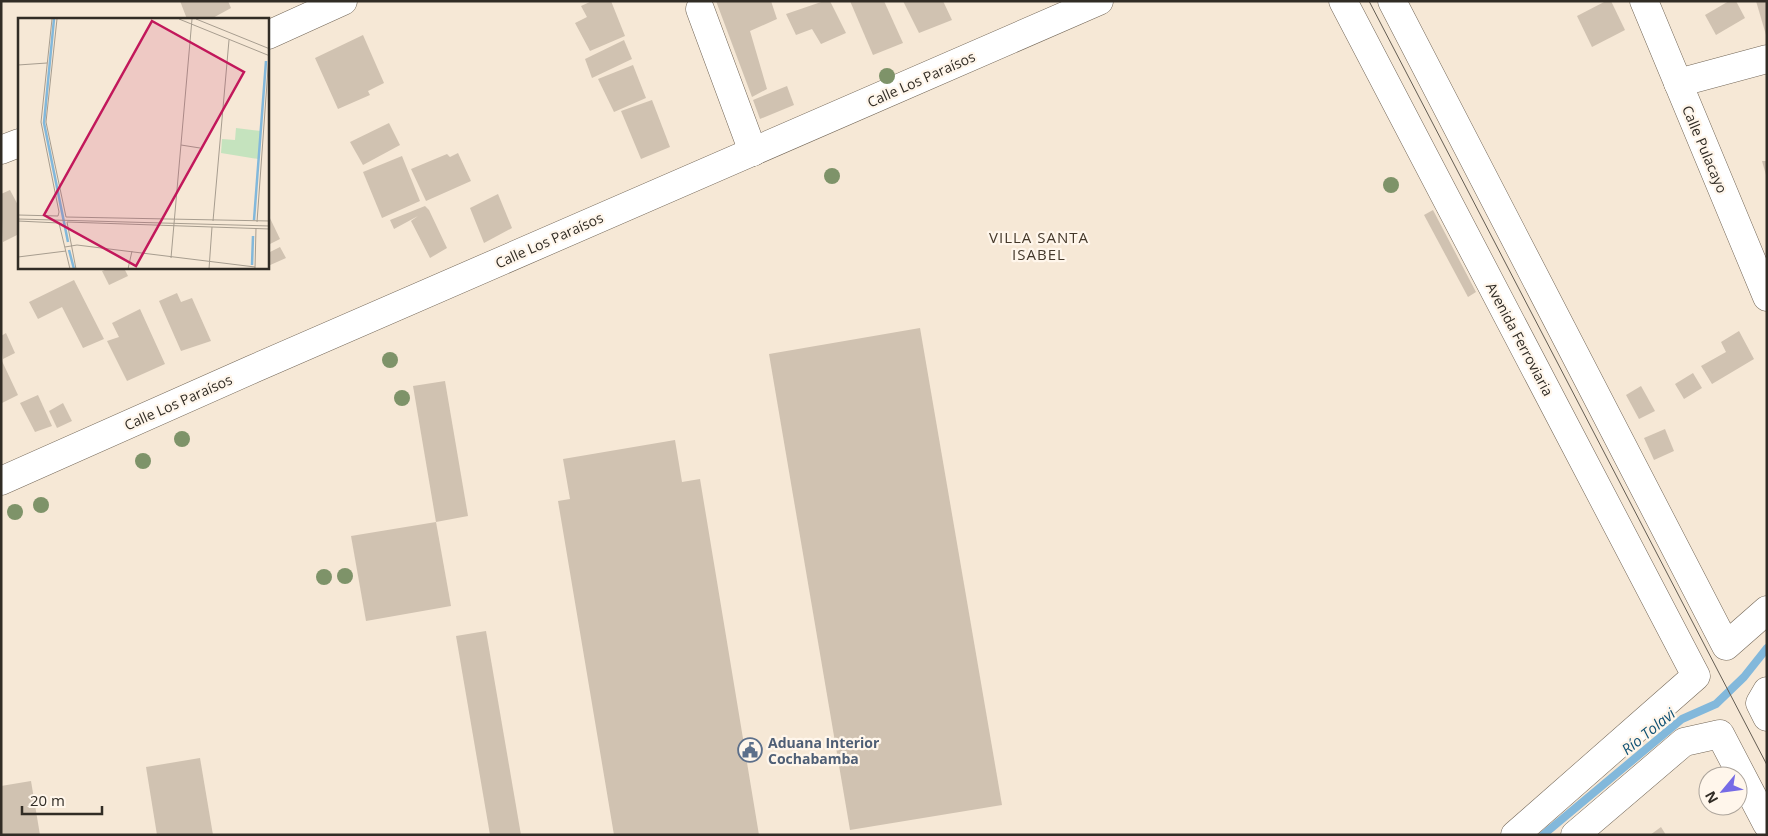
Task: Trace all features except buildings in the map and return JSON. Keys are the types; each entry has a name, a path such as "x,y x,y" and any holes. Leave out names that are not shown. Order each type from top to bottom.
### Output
{"street":[{"path":"269,35 343,1"},
{"name":"Calle Los Paraísos","path":"1,481 1099,1"},
{"name":"Avenida Ferroviaria","path":"1343,1 1696,676 1515,835"},
{"path":"1392,1 1726,646 1767,610"},
{"name":"Calle Pulacayo","path":"1644,1 1767,297"},
{"path":"700,9 753,152"},
{"path":"1678,83 1767,59"},
{"path":"1,150 18,143"},
{"path":"1575,835 1684,742 1720,734 1767,824"}],"waterway":[{"name":"Río Tolavi","path":"1543,835 1682,719 1716,704 1744,677 1767,648"}],"tram line":[{"path":"1369,1 1767,765"}],"place":[{"name":"Aduana Interior Cochabamba","path":"750,750"}],"district":[{"name":"VILLA SANTA ISABEL","path":"1039,246"}]}
